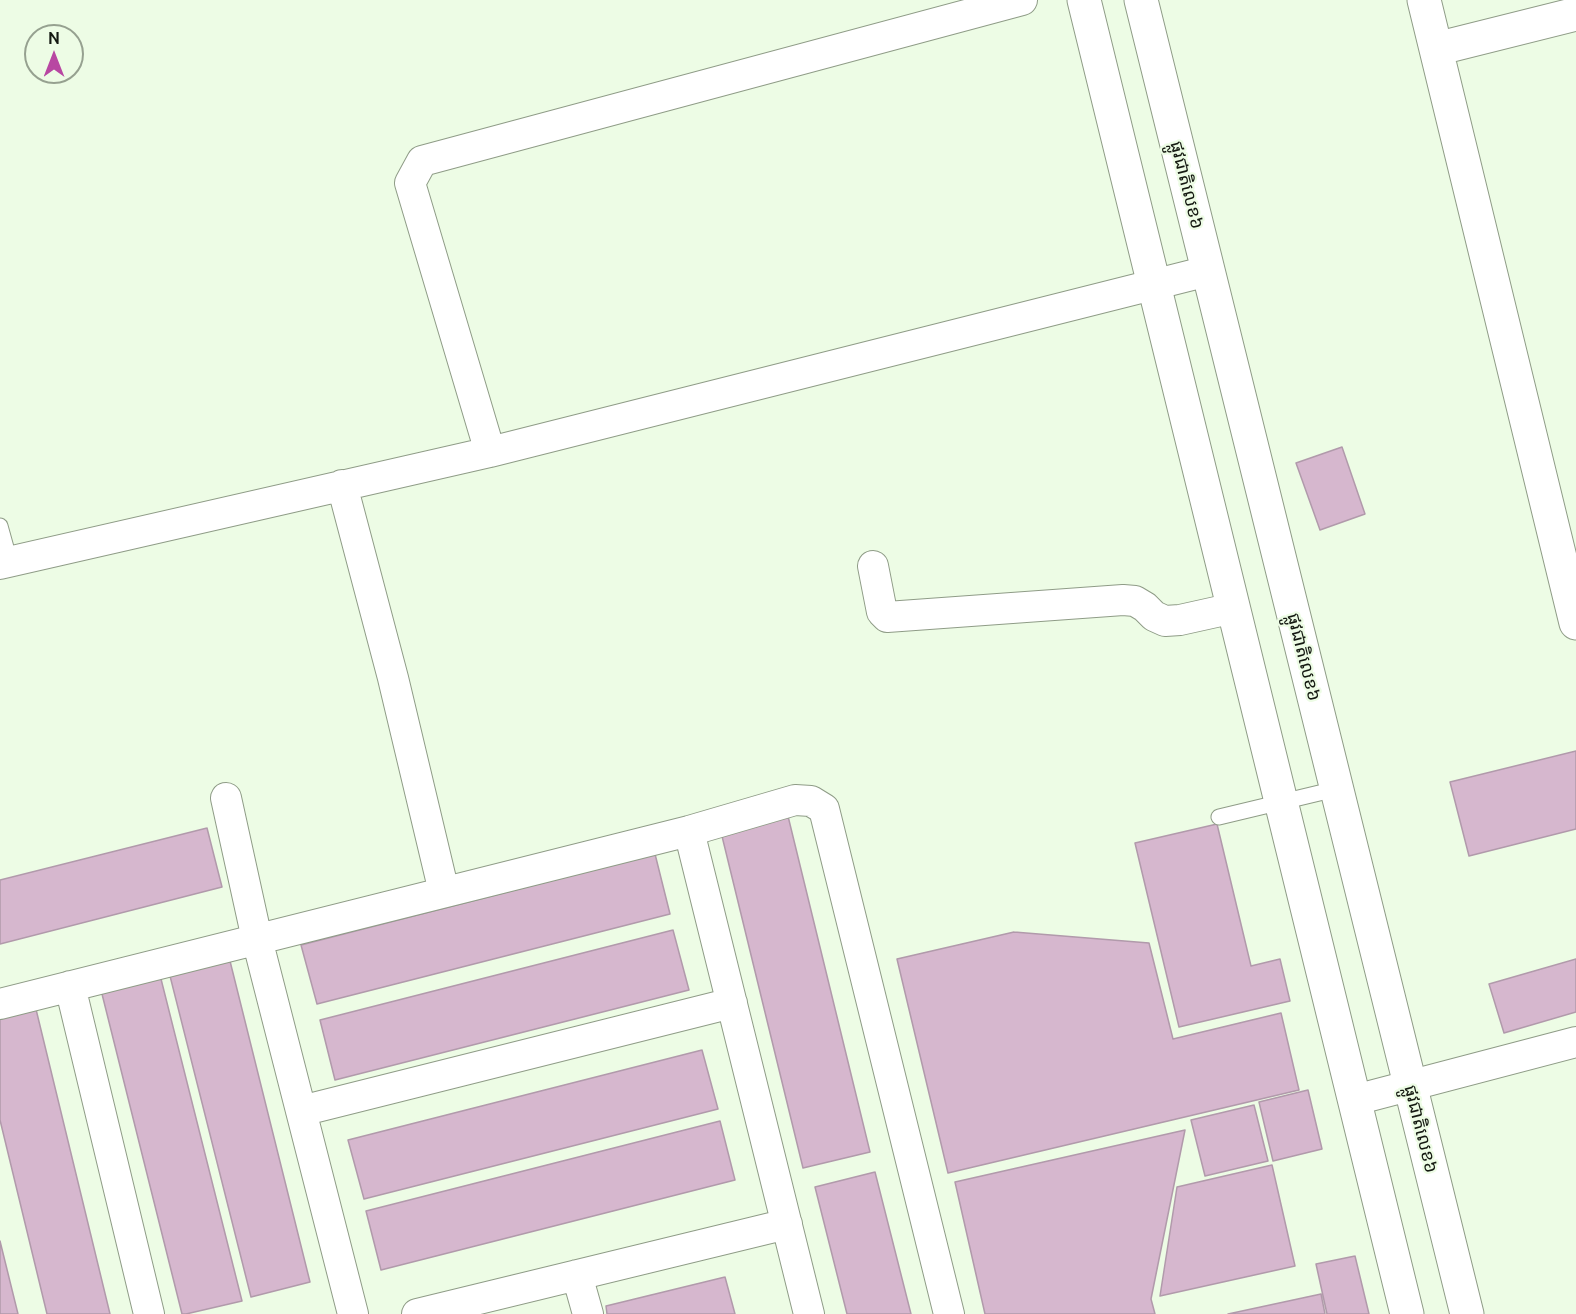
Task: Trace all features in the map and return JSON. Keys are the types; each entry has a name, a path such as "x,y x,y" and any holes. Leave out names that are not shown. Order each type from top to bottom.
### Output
{"main road":[{"path":"1084,0 1407,1314"},
{"name":"ផ្លូវជាតិលេខ៦","path":"1142,0 1467,1314"},
{"path":"1424,0 1576,623"},
{"path":"1436,49 1576,14"}],"street":[{"path":"490,452 410,183 422,161 1022,0"},
{"path":"5,563 490,452 1209,271"},
{"path":"342,485 396,689 444,892"},
{"path":"873,566 882,612 887,617 1123,600 1135,601 1154,616 1165,621 1234,608"},
{"path":"226,798 257,939 353,1314"},
{"path":"0,1004 689,831 795,800 811,801 824,809 950,1314"},
{"path":"689,831 809,1314"},
{"path":"70,986 149,1314"},
{"path":"301,1111 732,1003"},
{"path":"1355,1100 1576,1042"},
{"path":"417,1314 787,1224"},
{"path":"577,1275 588,1314"}],"lane":[{"path":"0,526 5,563"},
{"path":"1219,818 1336,789"}],"building":[{"path":"1342,447 1365,514 1320,530 1296,463"},
{"path":"1576,751 1576,829 1469,856 1450,782"},
{"path":"787,812 870,1152 803,1168 720,828"},
{"path":"1217,824 1251,966 1280,959 1290,1001 1179,1027 1135,843"},
{"path":"207,828 222,887 0,944 0,880"},
{"path":"655,854 670,914 317,1004 301,945"},
{"path":"673,930 689,990 335,1080 320,1020"},
{"path":"1014,932 1149,943 1173,1039 1281,1013 1299,1090 948,1173 897,959"},
{"path":"228,953 310,1282 251,1297 168,968"},
{"path":"1576,959 1576,1012 1504,1033 1489,984"},
{"path":"159,971 242,1301 186,1314 182,1314 100,986"},
{"path":"34,1001 110,1314 47,1314 0,1120 0,1009"},
{"path":"702,1050 718,1109 364,1199 348,1140"},
{"path":"1308,1090 1322,1149 1273,1161 1259,1102"},
{"path":"1254,1105 1268,1161 1205,1176 1191,1120"},
{"path":"720,1121 735,1180 381,1270 366,1211"},
{"path":"1185,1130 1151,1299 1155,1314 985,1314 955,1182"},
{"path":"1272,1165 1295,1266 1160,1296 1177,1187"},
{"path":"875,1172 911,1314 847,1314 815,1187"},
{"path":"0,1241 18,1314 0,1314"},
{"path":"1355,1256 1369,1314 1327,1314 1316,1264"},
{"path":"725,1277 735,1314 607,1314 606,1306"},
{"path":"1321,1294 1325,1314 1228,1314"}]}
